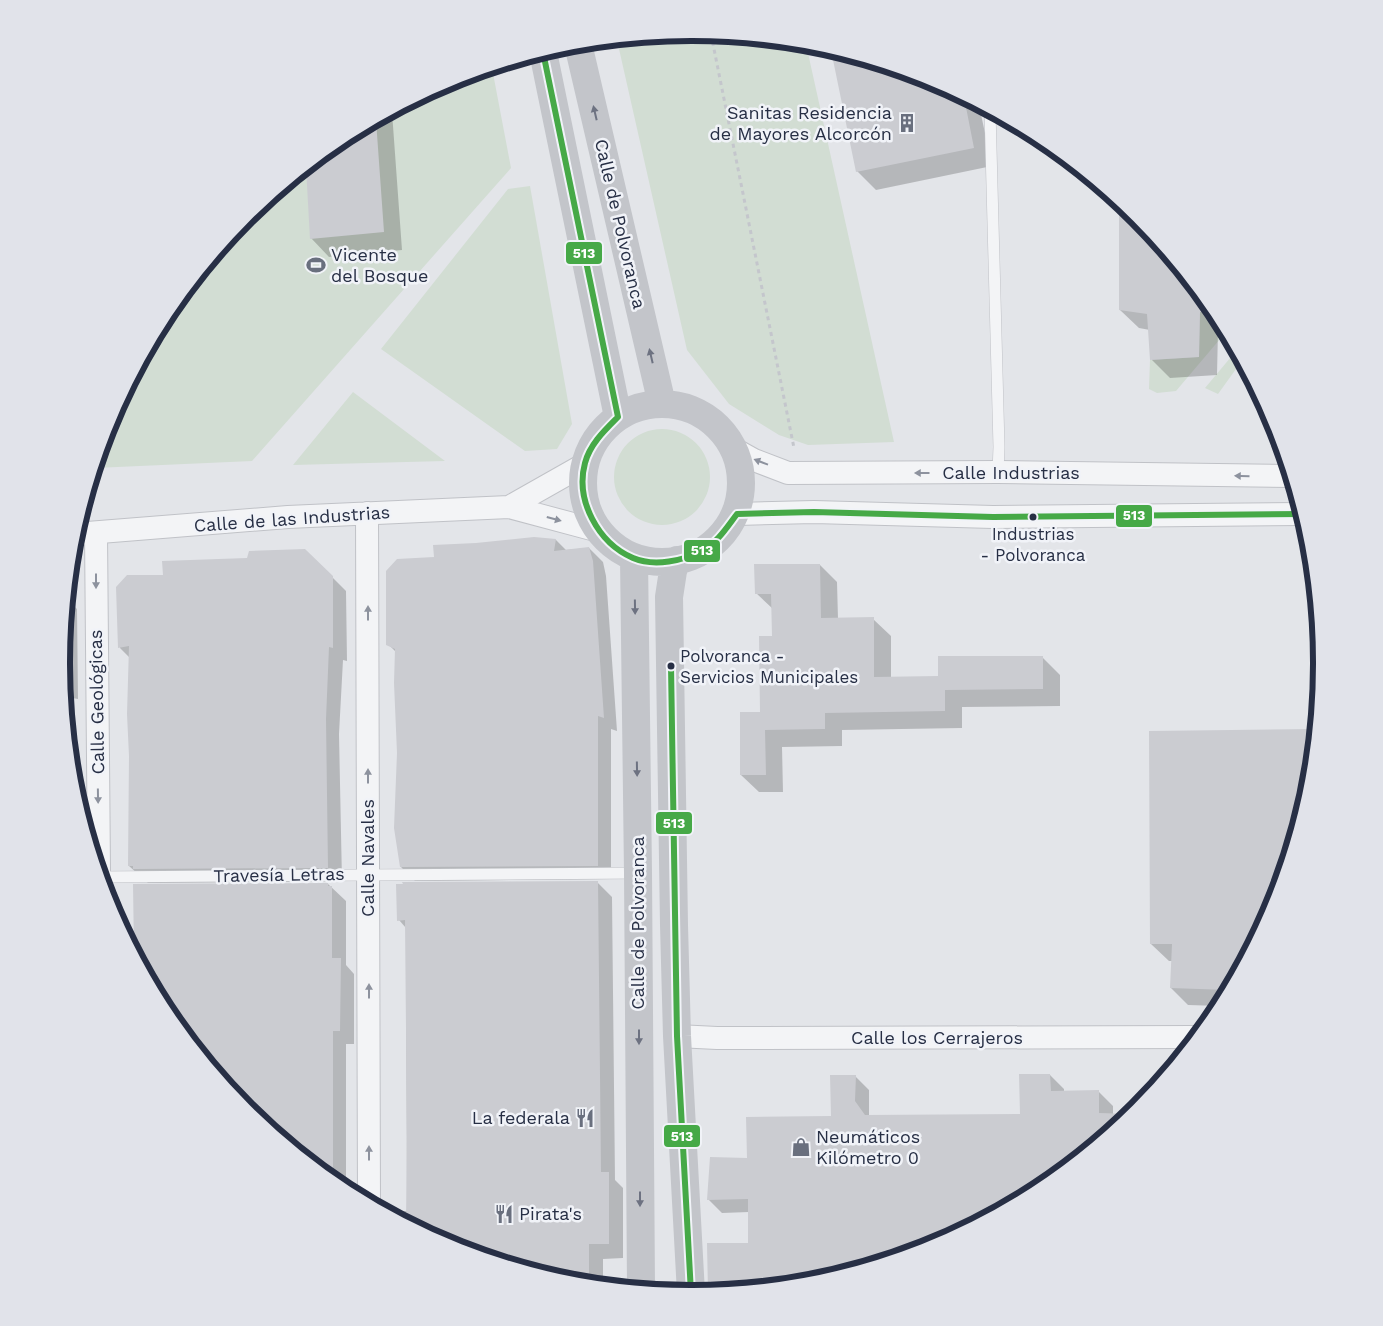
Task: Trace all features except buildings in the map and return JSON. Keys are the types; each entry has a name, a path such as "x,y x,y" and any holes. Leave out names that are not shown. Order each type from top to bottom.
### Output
{"street":[{"name":"Calle de Polvoranca","path":"580,52 662,404"},
{"path":"544,59 618,417"},
{"path":"662,404 687,408 709,419 726,436 736,450 742,480 736,514 719,538 703,551 677,560 659,562 634,558 615,547 599,531 588,511 583,488 585,464 597,437 618,417 639,407 662,404"},
{"name":"Calle Industrias","path":"736,450 754,460 788,473 998,472 1284,476"},
{"name":"Calle de las Industrias","path":"509,507 585,464"},
{"name":"Calle de las Industrias","path":"86,533 288,517 509,507 599,531"},
{"path":"736,514 814,512 993,517 1295,514"},
{"name":"Calle Navales","path":"367,513 369,1194"},
{"name":"Calle Geológicas","path":"86,533 98,847"},
{"name":"Calle de Polvoranca","path":"634,558 641,1282"},
{"name":"Calle de Polvoranca","path":"677,560 673,571 669,597 674,926 677,1036 690,1285"},
{"name":"Calle los Cerrajeros","path":"677,1036 717,1038 1188,1037"}],"lane":[{"path":"990,118 999,447 998,472"},
{"name":"Travesía Letras","path":"108,877 638,873"}],"path":[{"path":"713,42 794,451 788,473"}],"shaded area":[{"path":"692,41 732,43 808,52 894,442 808,445 779,435 729,404 687,350 618,46"},
{"name":"Vicente del Bosque","path":"493,74 511,168 252,461 102,468 117,425 153,352 198,285 252,223 313,170 346,146 417,105"},
{"path":"530,186 572,424 557,449 525,451 381,349 508,189"},
{"path":"1200,312 1204,312 1221,338 1176,391 1157,393 1149,389 1150,360 1199,357"},
{"path":"1232,356 1239,369 1236,369 1218,394 1205,388"},
{"path":"353,392 445,461 293,465"},
{"path":"662,429 680,433 696,443 706,459 710,477 706,495 696,511 680,521 662,525 644,521 628,511 618,495 614,477 618,459 628,443 644,433"}],"transit line":[{"name":"513","path":"544,59 618,417 598,438 587,456 583,477 583,491 592,519 609,542 620,551 641,561 669,562 678,560 695,554 713,543 737,514 814,512 993,517 1295,514"},
{"name":"513","path":"671,666 677,1036 691,1285"}],"place":[{"name":"Sanitas Residencia de Mayores Alcorcón","path":"907,123"},
{"name":"Vicente del Bosque","path":"316,265"},
{"name":"Industrias - Polvoranca","path":"1033,517"},
{"name":"Polvoranca - Servicios Municipales","path":"671,666"},
{"name":"La federala","path":"585,1118"},
{"name":"Neumáticos Kilómetro 0","path":"801,1147"},
{"name":"Pirata's","path":"504,1214"}]}
